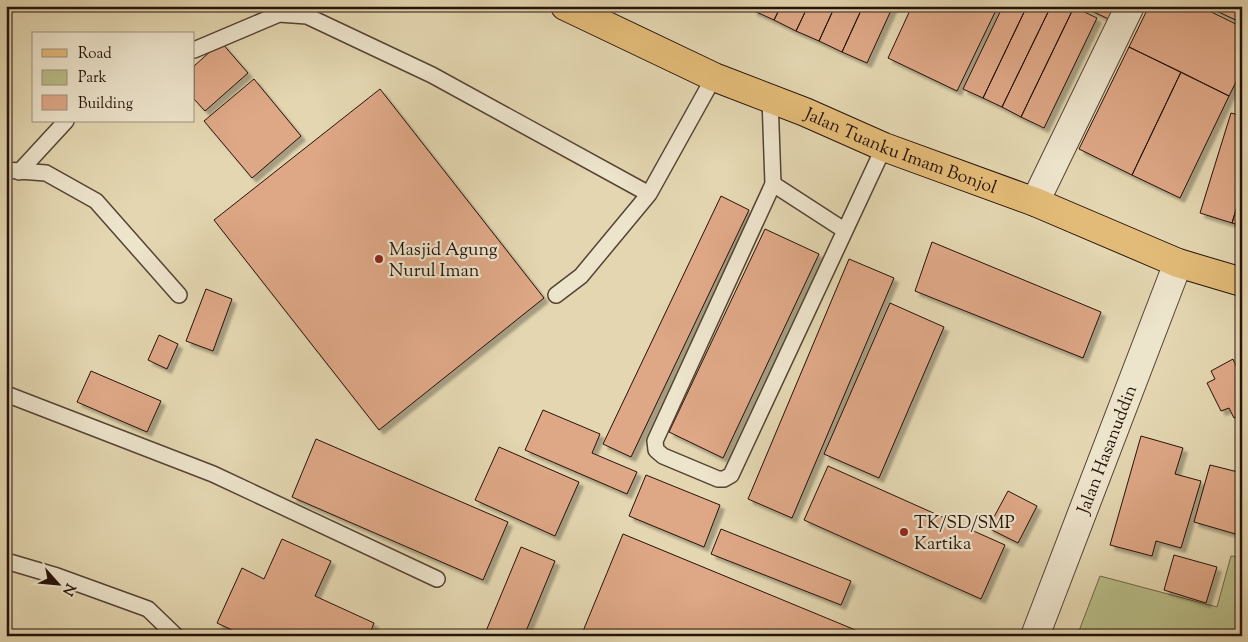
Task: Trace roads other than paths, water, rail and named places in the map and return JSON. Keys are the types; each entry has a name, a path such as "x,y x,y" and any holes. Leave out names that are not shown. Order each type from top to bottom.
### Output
{"main road":[{"name":"Jalan Tuanku Imam Bonjol","path":"565,6 714,76 884,147 1035,202 1178,263 1242,282"}],"street":[{"path":"1035,202 1130,6"},
{"name":"Jalan Hasanuddin","path":"1035,636 1178,263"}],"lane":[{"path":"195,50 279,14 307,16 432,75 649,194"},
{"path":"556,295 581,276 649,194 714,76"},
{"path":"770,98 773,184 655,441 654,446 658,454 718,479 724,479 731,475 884,147"},
{"path":"12,171 65,122"},
{"path":"12,171 46,173 96,201 179,295"},
{"path":"773,184 844,230"},
{"path":"6,394 213,474 437,578"},
{"path":"6,561 57,576 148,609 176,636"}],"place":[{"name":"Masjid Agung Nurul Iman","path":"379,259"},
{"name":"TK/SD/SMP Kartika","path":"904,532"}]}
